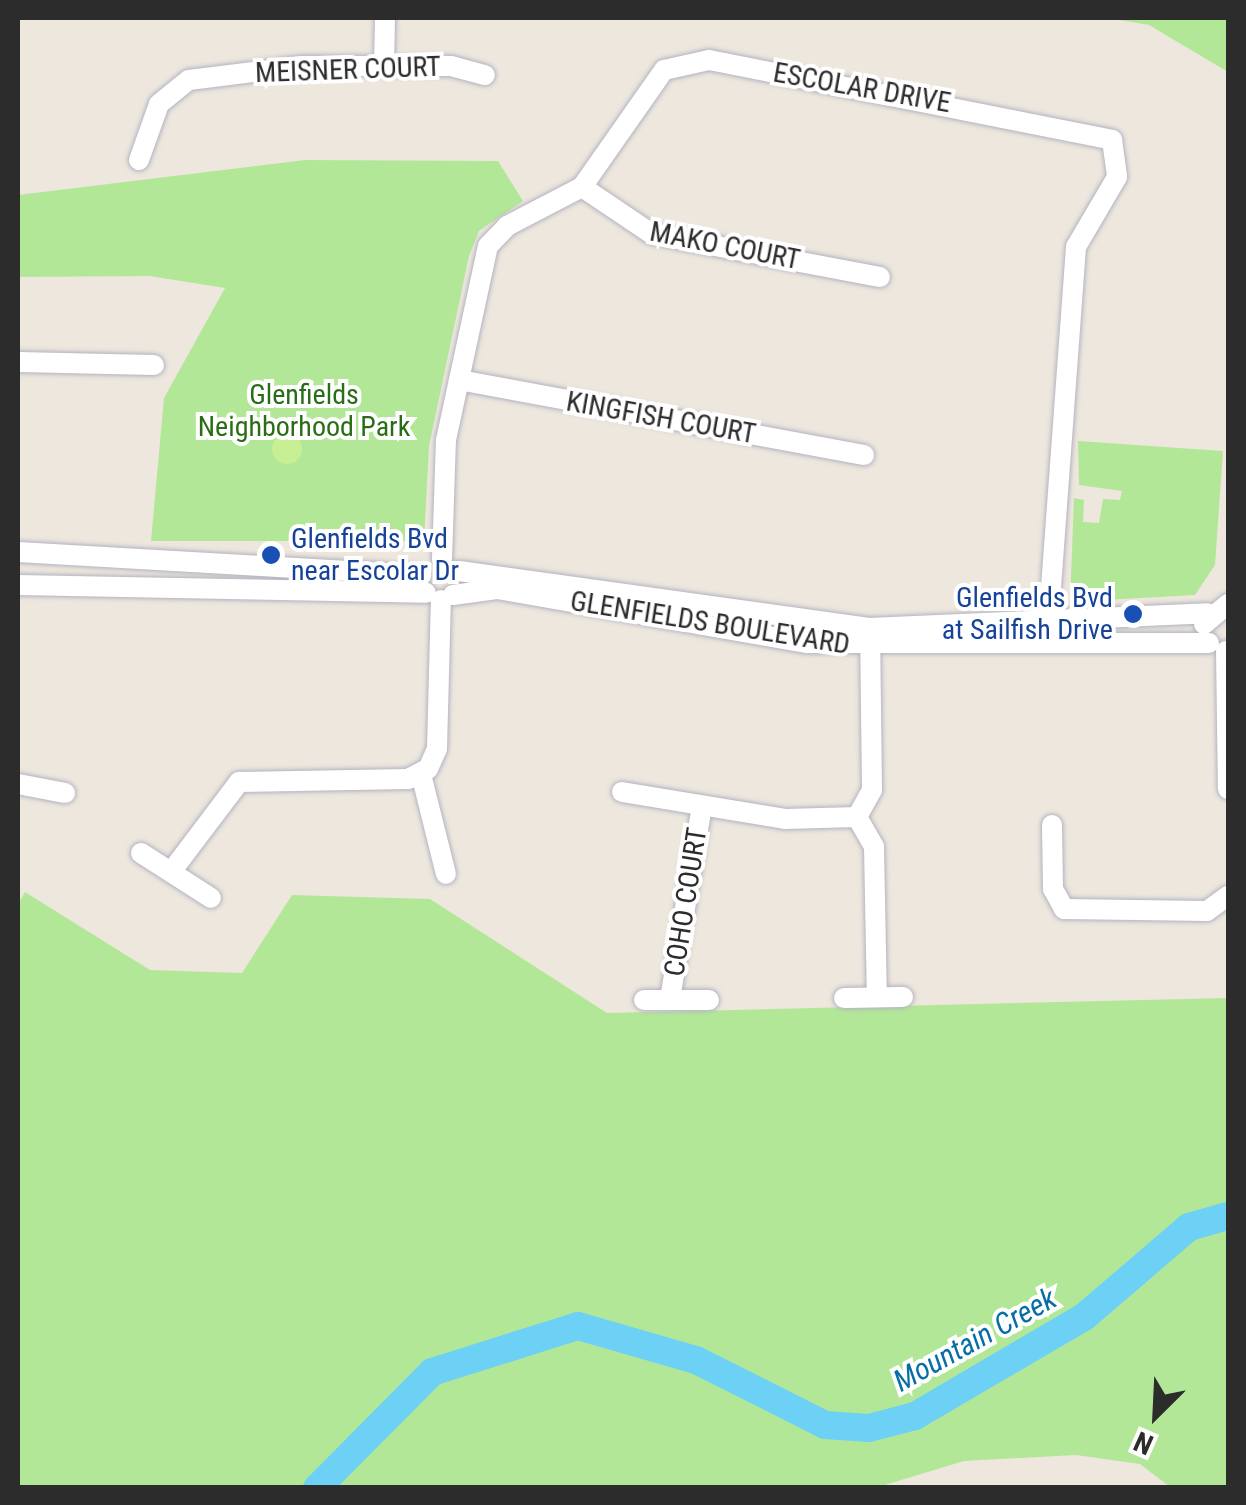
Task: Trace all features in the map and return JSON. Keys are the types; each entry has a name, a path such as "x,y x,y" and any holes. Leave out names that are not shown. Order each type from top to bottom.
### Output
{"street":[{"path":"384,66 386,18"},
{"name":"ESCOLAR DRIVE","path":"422,774 437,749 435,591 450,565 445,454 488,246 507,226 582,187 658,75 687,60 1092,129 1112,140 1118,176 1076,247 1048,634"},
{"name":"MEISNER COURT","path":"139,160 158,104 189,80 384,66 485,75"},
{"name":"MAKO COURT","path":"582,187 652,234 880,276"},
{"path":"18,362 154,364"},
{"name":"KINGFISH COURT","path":"459,380 864,455"},
{"name":"GLENFIELDS BOULEVARD","path":"18,552 435,591"},
{"path":"435,591 450,565"},
{"name":"GLENFIELDS BOULEVARD","path":"450,565 869,637"},
{"name":"GLENFIELDS BOULEVARD","path":"18,585 497,589 869,637 1048,634 1221,648"},
{"path":"1223,602 1221,648 1228,790"},
{"name":"GLENFIELDS BOULEVARD","path":"1048,634 1223,602"},
{"path":"857,817 872,790 869,637"},
{"path":"171,872 239,782 422,774 446,874"},
{"path":"18,784 65,792"},
{"path":"622,792 799,820 857,817"},
{"name":"COHO COURT","path":"670,1000 702,806"},
{"path":"857,817 874,847 877,998"},
{"path":"1052,826 1053,889 1064,910 1207,911 1228,896"},
{"path":"141,852 211,898"},
{"path":"844,998 903,996"},
{"name":"COHO COURT","path":"644,1000 709,1000"}],"green space":[{"path":"1107,18 1228,18 1228,72 1149,25"},
{"name":"Glenfields Neighborhood Park","path":"305,160 498,161 523,201 479,231 469,256 429,446 424,541 151,541 164,398 225,288 150,276 18,277 18,195"},
{"path":"287,434 298,438 302,449 298,460 287,464 276,460 272,449 276,438"},
{"path":"1078,441 1223,451 1215,565 1195,595 1070,602 1074,498 1084,500 1083,522 1099,523 1103,499 1120,500 1122,491 1079,485"},
{"path":"25,892 150,970 242,973 292,895 430,899 607,1013 1228,998 1228,1487 1170,1487 1140,1464 1076,1455 964,1461 875,1488 18,1487 18,904"}],"waterway":[{"name":"Mountain Creek","path":"317,1488 432,1372 578,1326 696,1360 825,1425 869,1428 915,1416 1084,1317 1189,1227 1228,1216"}],"place":[{"name":"Glenfields Bvd near Escolar Dr","path":"271,555"},
{"name":"Glenfields Bvd at Sailfish Drive","path":"1133,614"}]}
